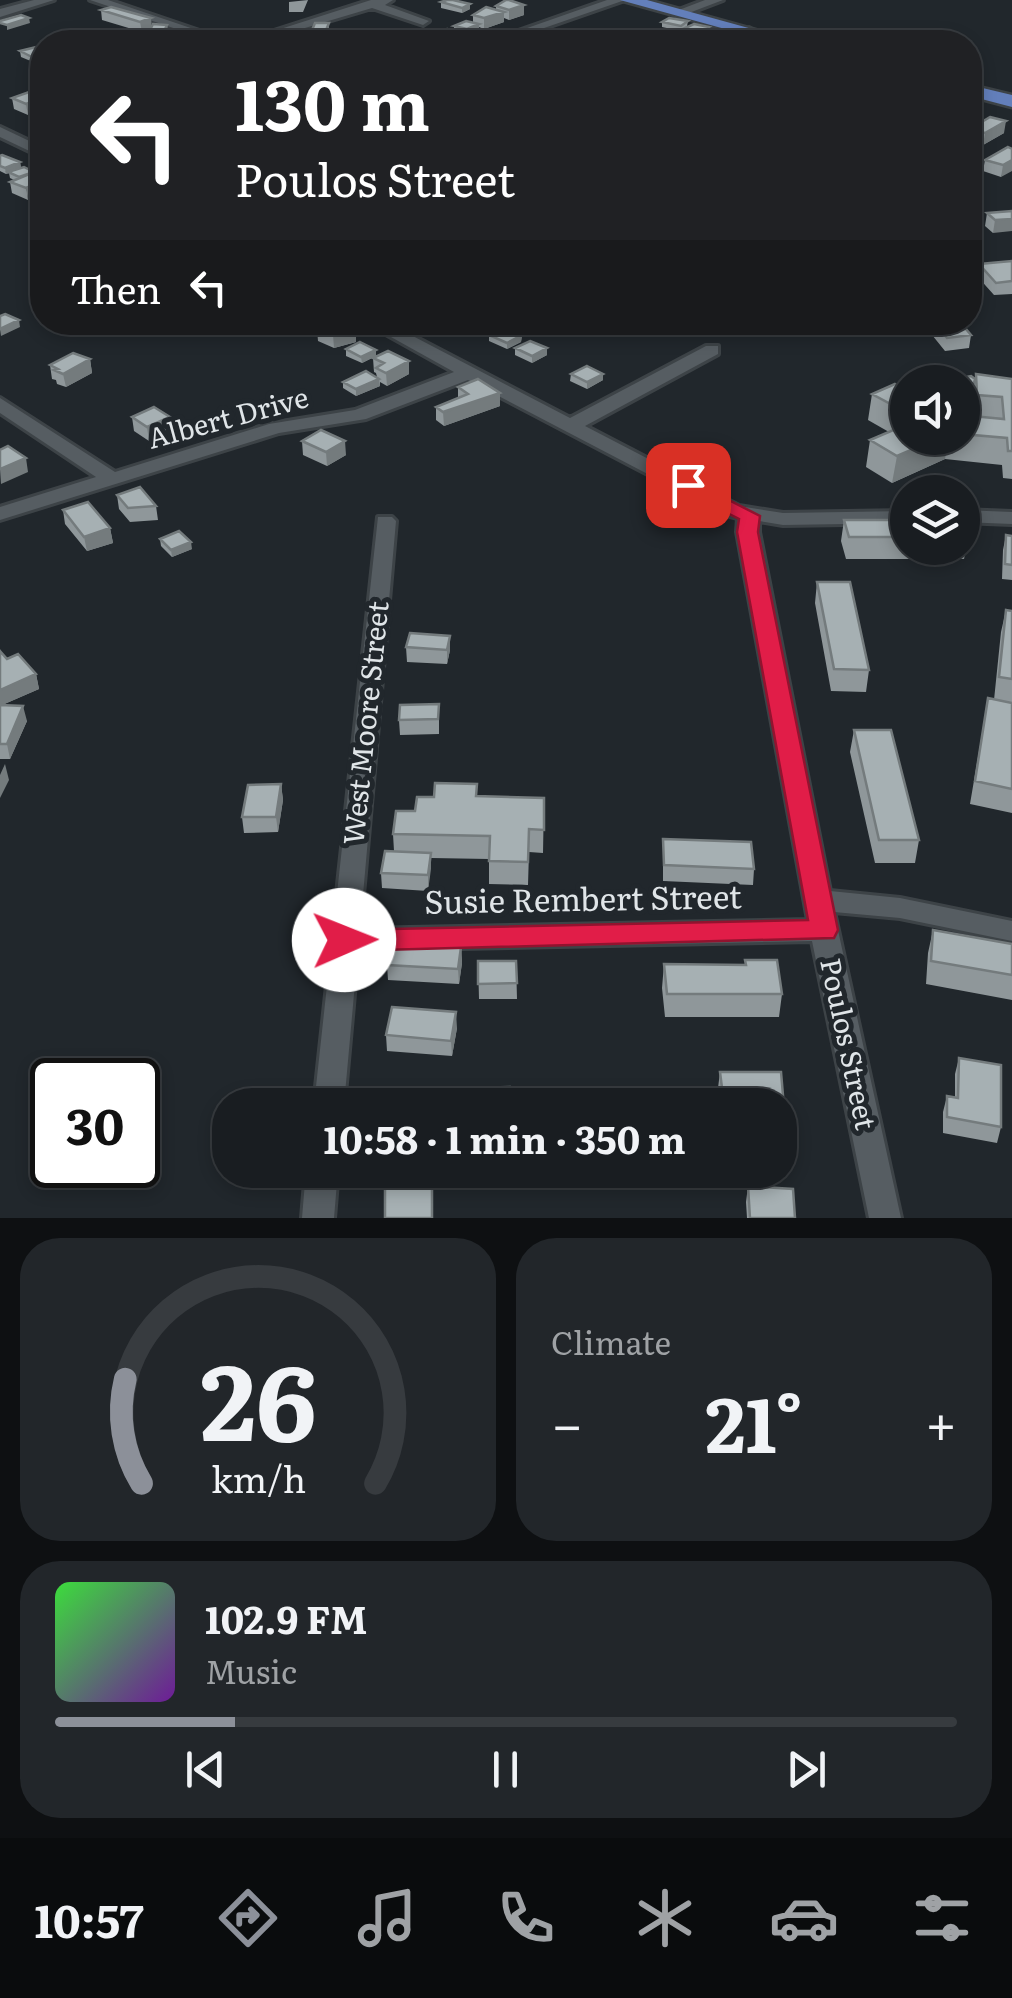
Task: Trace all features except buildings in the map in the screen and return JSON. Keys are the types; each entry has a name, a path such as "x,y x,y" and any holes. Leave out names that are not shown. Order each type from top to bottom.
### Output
{"main road":[{"path":"628,0 741,30"},
{"path":"982,93 1012,101"}],"street":[{"path":"0,13 48,0"},
{"path":"96,0 189,30"},
{"path":"358,0 423,21"},
{"path":"286,30 387,0"},
{"path":"529,30 619,0"},
{"path":"677,13 716,0"},
{"path":"0,131 30,147"},
{"path":"397,335 724,507 750,516 890,517"},
{"path":"572,426 712,350"},
{"name":"Albert Drive","path":"0,514 276,428 359,414 469,373"},
{"path":"0,404 112,479"},
{"name":"Poulos Street","path":"750,516 748,532 818,900 886,1218"},
{"path":"980,517 1012,518"},
{"name":"West Moore Street","path":"331,1088 386,521"},
{"path":"818,900 886,906 1012,932"},
{"name":"Susie Rembert Street","path":"344,940 824,930"},
{"path":"318,1218 320,1188"}],"route":[{"path":"344,940 824,930 748,532 750,516 724,507 688,485"}]}
